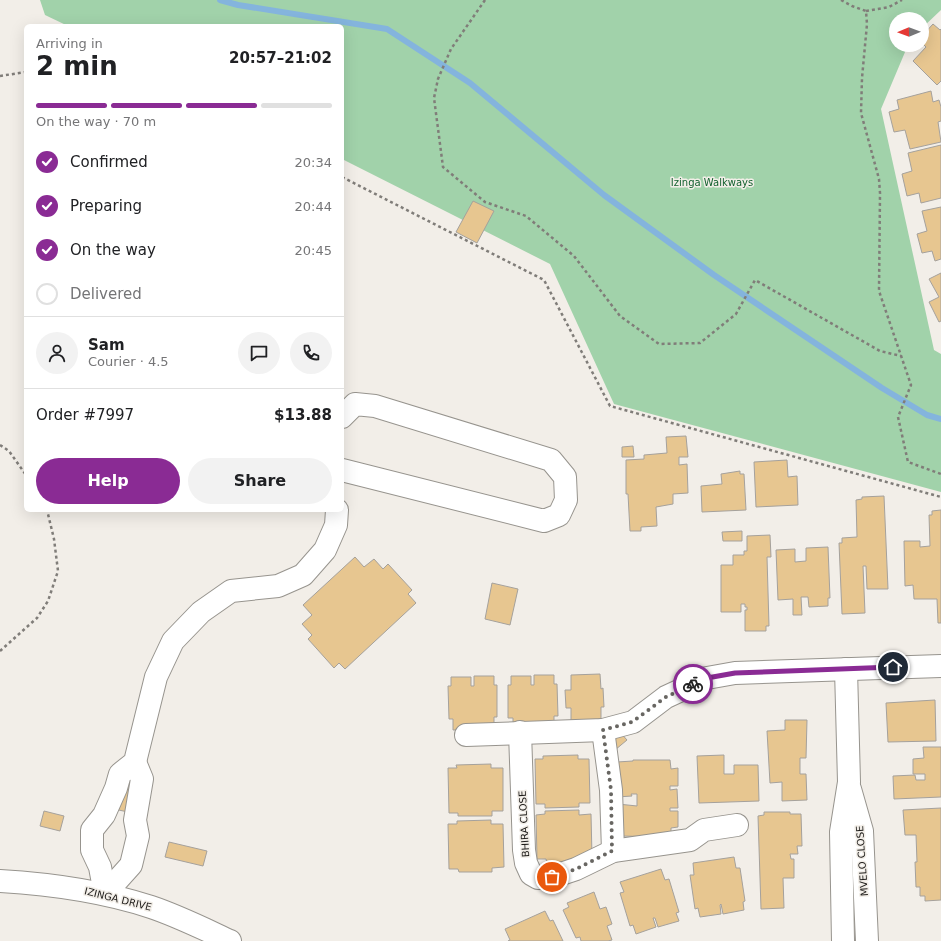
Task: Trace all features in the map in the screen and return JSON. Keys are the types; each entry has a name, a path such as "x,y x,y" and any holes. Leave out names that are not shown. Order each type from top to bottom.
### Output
{"street":[{"path":"344,415 355,404 375,406 551,460 565,476 566,500 559,515 544,521 344,471"},
{"path":"105,894 131,865 138,836 135,820 142,779 135,762 156,677 173,641 201,612 231,591 278,586 303,575 325,550 336,525 338,512"},
{"path":"466,735 603,730 632,722 666,697 707,678 735,673 941,666"},
{"name":"MVELO CLOSE","path":"843,941 841,832 848,782 846,669"},
{"path":"603,730 611,790 612,851"},
{"name":"BHIRA CLOSE","path":"520,732 524,850 526,863 531,874 538,878 552,877 576,869 612,851 690,840 704,830 738,825"},
{"path":"105,894 100,867 92,850 92,830 104,815 116,788 120,774 135,762"},
{"name":"MVELO CLOSE","path":"848,782 862,831 867,941"},
{"name":"IZINGA DRIVE","path":"0,881 60,887 105,894 152,907 230,941"}],"path":[{"path":"485,0 451,49 438,79 434,98 443,167 485,202 526,216 574,256 620,316 659,344 700,343 736,314 755,280 880,351 901,356"},
{"path":"841,0 866,11 889,6 902,0"},
{"path":"866,11 867,24 862,78 861,113 879,179 878,291 911,385 898,417 908,462 941,474"},
{"path":"0,76 24,72"},
{"path":"344,178 544,280 610,406 941,497"},
{"path":"0,445 9,451 24,472"},
{"path":"0,651 37,618 48,601 58,571 54,539 47,512"}],"green space":[{"name":"Izinga Walkways","path":"40,0 941,0 941,10 929,21 929,12 889,12 889,52 905,52 881,109 934,350 941,354 941,492 614,404 550,264 344,160 344,24 64,24 45,15"}],"building":[{"path":"933,24 940,30 941,29 941,81 937,85 913,61 921,52 929,52 929,28"},
{"path":"931,91 933,102 939,100 941,107 941,121 938,122 941,142 910,149 905,130 894,132 889,112 899,109 897,100"},
{"path":"941,145 941,198 921,203 919,193 907,196 902,174 912,171 908,153"},
{"path":"473,201 494,211 477,243 456,232"},
{"path":"941,207 941,259 935,261 932,251 922,253 917,234 927,231 922,211"},
{"path":"941,273 941,321 939,322 929,302 939,297 929,279"},
{"path":"686,436 688,457 679,457 679,465 687,464 688,493 673,494 673,504 656,507 657,526 641,527 641,531 630,531 628,494 626,494 626,460 644,459 644,455 667,453 666,437"},
{"path":"633,446 634,457 622,457 622,447"},
{"path":"787,460 788,477 797,476 798,505 756,507 754,462"},
{"path":"740,471 740,474 744,474 746,510 702,512 701,486 722,484 721,474"},
{"path":"884,496 888,589 867,589 866,566 863,566 865,613 842,614 839,543 842,543 842,538 857,537 856,500 862,499 862,497"},
{"path":"941,510 941,623 938,623 937,599 914,599 913,585 905,586 904,541 920,541 920,547 930,546 929,515 932,515 932,511"},
{"path":"742,531 742,541 723,541 722,532"},
{"path":"770,535 771,557 767,557 769,626 766,626 766,631 745,631 745,610 747,610 747,607 745,607 745,604 741,604 741,612 721,612 721,565 733,565 733,555 744,555 744,551 747,551 747,536"},
{"path":"828,547 830,598 828,598 828,606 809,607 808,597 801,597 802,615 793,615 793,599 778,600 776,550 795,549 795,562 806,561 806,548"},
{"path":"355,557 364,567 374,559 383,569 388,564 412,590 408,594 416,603 345,669 339,663 334,668 308,639 312,635 302,624 312,615 303,605"},
{"path":"492,583 518,589 510,625 485,619"},
{"path":"600,674 601,689 603,688 604,707 601,707 601,726 571,726 571,708 566,708 565,690 571,690 571,675"},
{"path":"534,675 554,675 554,684 557,684 558,716 554,716 554,728 513,729 513,718 508,718 508,685 511,685 511,676 531,676 531,685 534,685"},
{"path":"474,676 494,676 494,685 497,685 497,717 494,717 494,729 453,730 453,719 449,719 448,686 451,686 451,677 471,677 471,686 474,686"},
{"path":"935,700 936,741 888,742 886,703"},
{"path":"785,720 807,720 806,758 800,758 800,774 806,774 807,800 782,801 782,782 770,783 767,731 785,730"},
{"path":"619,731 627,740 615,750 607,741"},
{"path":"923,747 941,747 941,797 894,799 893,776 915,775 916,780 925,780 925,774 913,774 913,759 924,758"},
{"path":"578,755 578,759 589,759 590,803 579,803 579,807 545,808 545,804 536,804 535,759 543,759 543,756"},
{"path":"724,755 724,774 734,774 734,765 758,765 759,801 699,803 697,756"},
{"path":"633,760 670,760 671,769 678,768 678,786 670,786 670,790 677,789 678,808 670,808 670,811 678,811 678,827 671,828 671,837 619,836 618,804 637,806 637,794 631,794 632,796 617,797 617,762"},
{"path":"491,764 491,768 503,768 503,811 492,811 492,816 458,816 458,813 449,813 448,768 457,768 456,765"},
{"path":"120,786 134,789 128,812 114,809"},
{"path":"941,808 941,900 925,901 925,896 920,896 920,887 916,887 916,835 905,835 903,810"},
{"path":"579,810 579,815 591,814 592,857 580,862 547,863 546,859 537,859 536,815 545,814 545,811"},
{"path":"44,811 64,816 60,831 40,826"},
{"path":"764,812 790,812 790,814 801,814 802,846 797,846 798,854 790,854 791,859 794,859 794,878 783,878 784,908 761,909 758,816 764,815"},
{"path":"491,820 491,824 503,824 504,867 492,868 492,872 459,872 458,869 449,869 448,824 457,824 457,821"},
{"path":"169,842 207,851 203,866 165,857"},
{"path":"734,857 736,868 740,868 745,901 743,902 744,910 723,914 721,904 721,914 700,917 698,908 695,909 690,875 694,875 693,863"},
{"path":"661,869 665,880 669,879 679,912 676,913 679,921 658,927 655,918 653,918 656,927 636,934 633,925 630,926 620,893 624,892 620,882"},
{"path":"594,892 600,909 606,907 612,924 607,926 612,940 581,941 580,937 576,938 563,910 569,907 567,903"},
{"path":"545,911 550,921 553,920 563,941 508,941 510,940 505,929"}],"waterway":[{"path":"220,0 238,5 387,29 470,83 604,195 714,275 882,388 927,415 941,419"}],"way so far":[{"path":"552,877 576,869 612,851 611,790 603,730 632,722 666,697 693,684"}],"route":[{"path":"693,684 707,678 735,673 893,667"}]}
